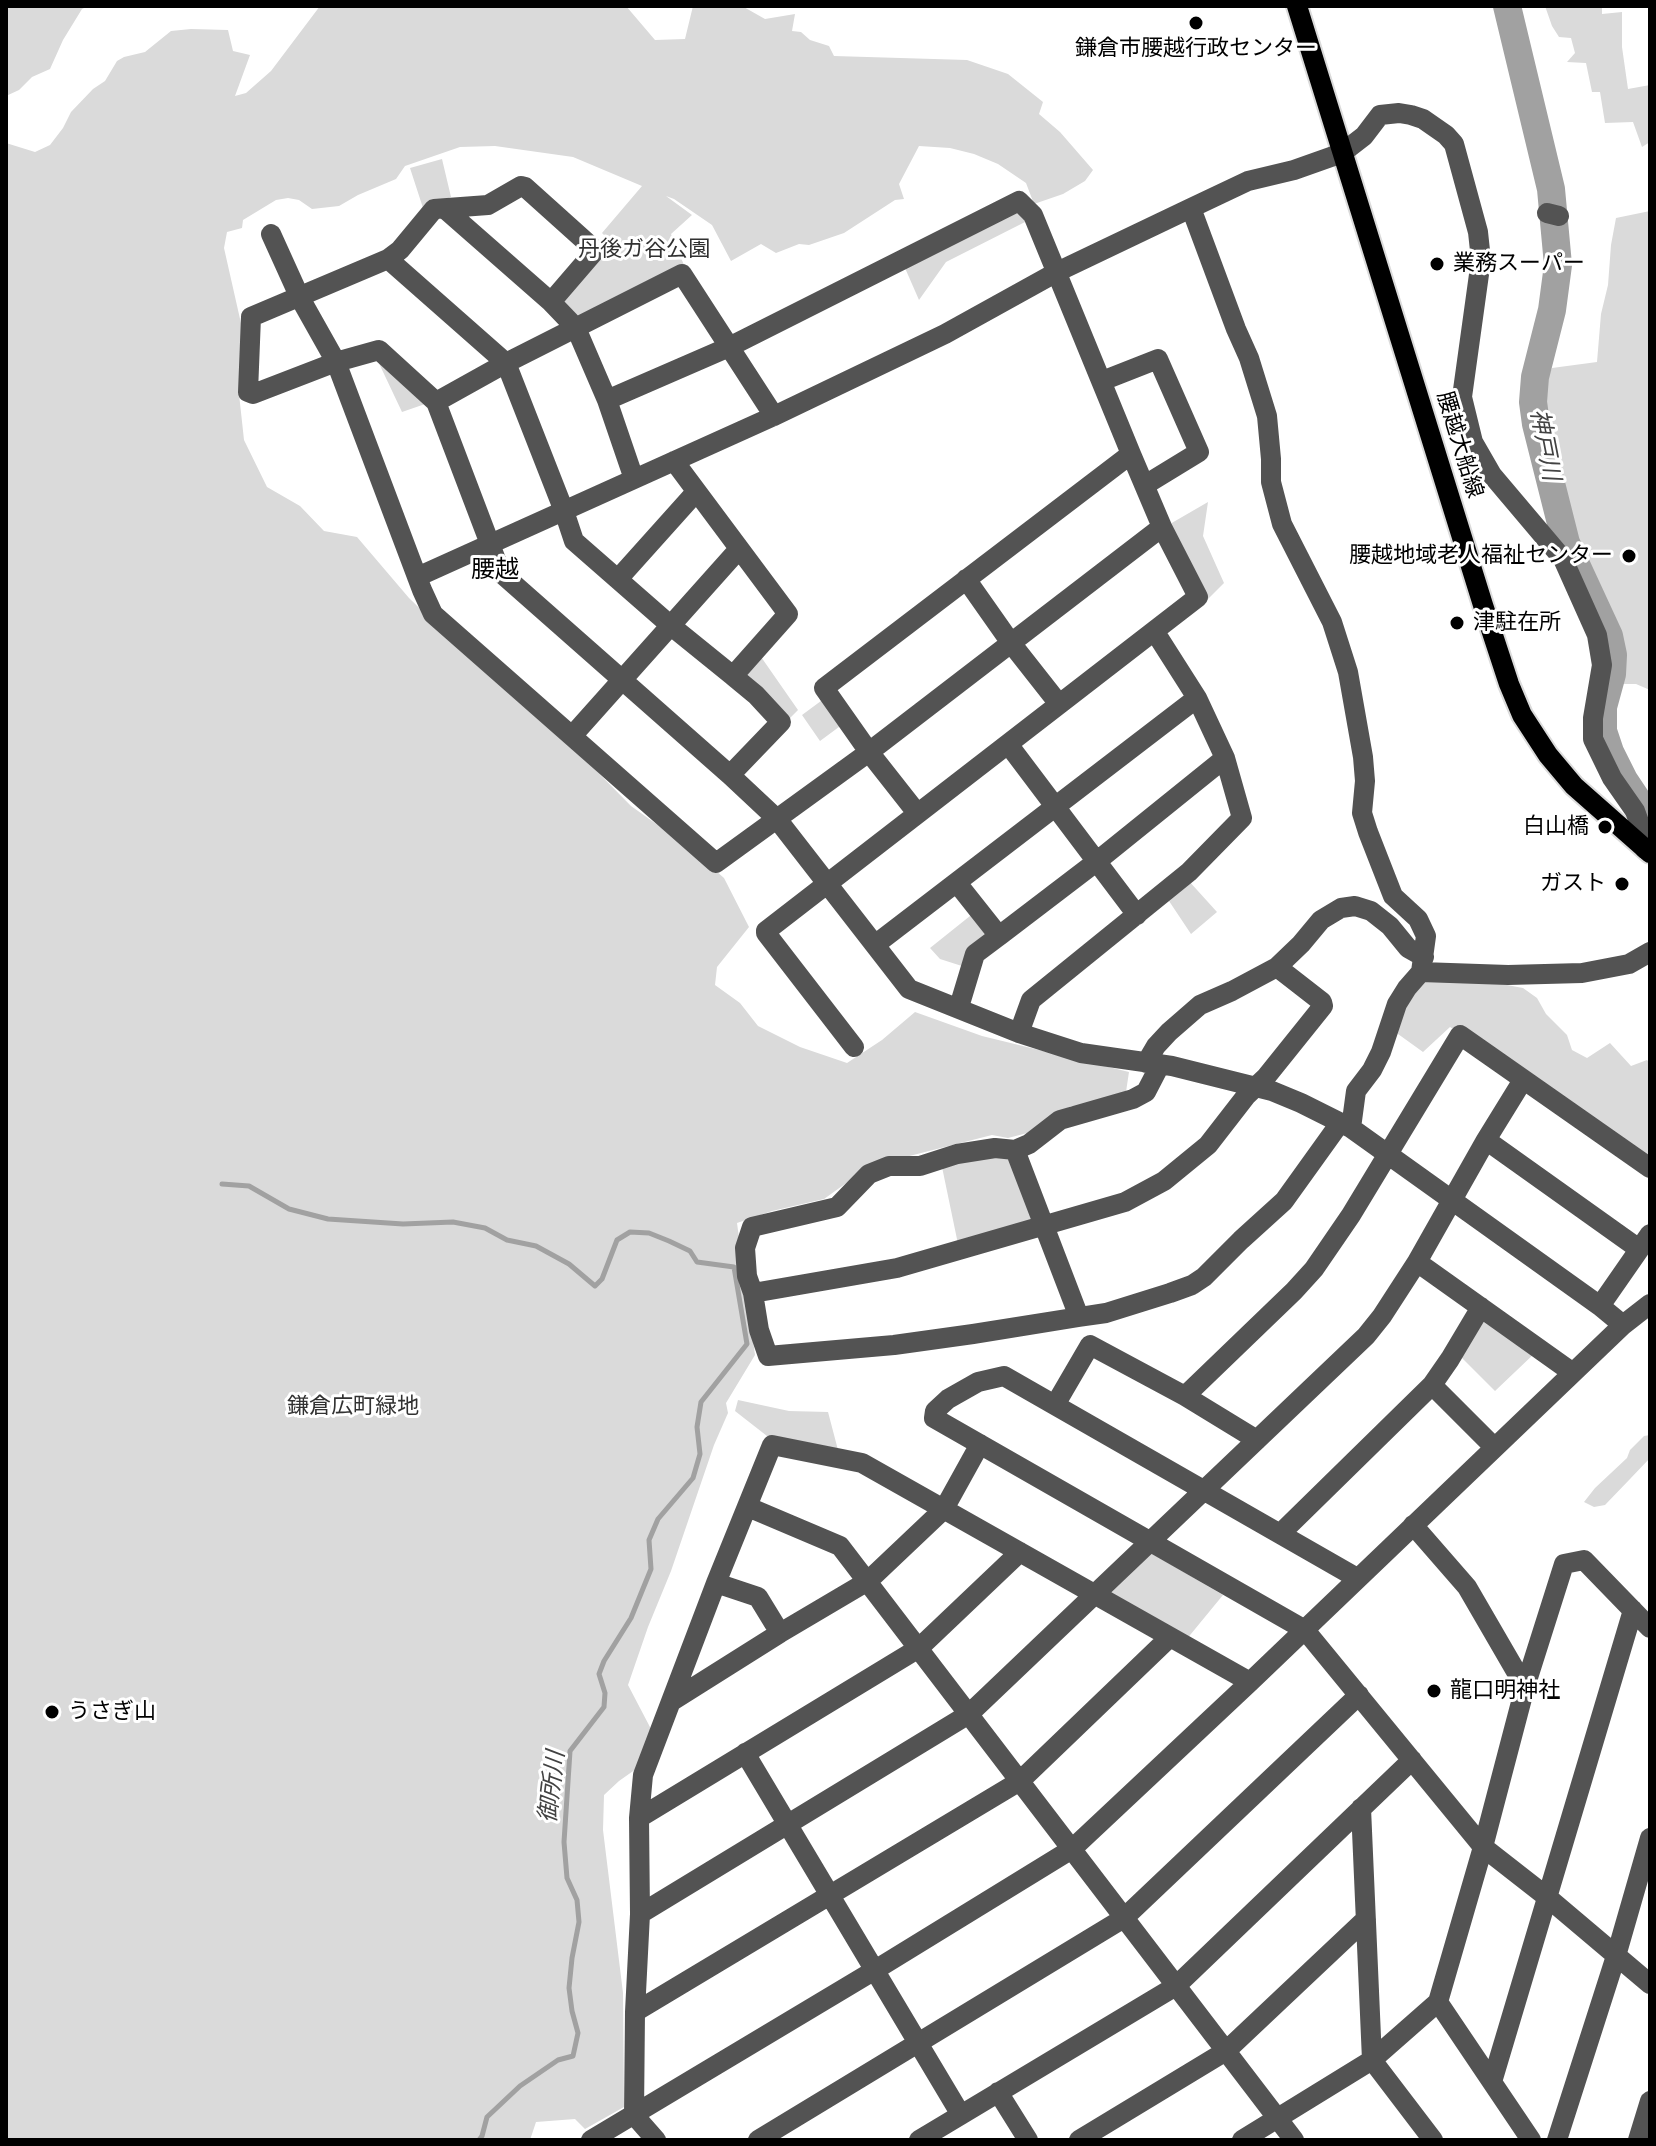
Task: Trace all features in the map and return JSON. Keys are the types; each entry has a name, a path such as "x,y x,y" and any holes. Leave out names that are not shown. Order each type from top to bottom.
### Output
{"main road":[{"name":"腰越大船線","path":"1297,6 1509,684 1522,715 1548,755 1574,786 1648,851"}],"street":[{"path":"417,577 774,416 945,334 1057,272 1248,181 1294,170 1342,153 1364,136 1380,115 1399,113 1423,119 1454,144 1478,232 1481,260 1462,392 1473,442 1492,475 1563,559 1597,635 1602,665 1593,718 1593,739 1612,778 1635,811 1648,851"},
{"path":"551,302 594,252 525,187 521,186 488,205 434,209 400,250 388,259 251,317 248,392 253,394 336,362 379,350 436,402 501,573 777,819 909,989 1019,1033 1081,1053 1172,1066 1272,1091 1301,1103 1346,1125 1623,1325"},
{"path":"607,400 729,347 1019,201 1033,215 1162,527 1198,597 766,931 854,1047"},
{"path":"1191,208 1249,358 1267,416 1271,482 1282,524 1332,622 1348,672 1363,757 1365,781 1362,813 1393,896 1423,927 1426,936 1423,965 1397,1004 1381,1052 1356,1091 1346,1125 1284,1201 1192,1285 1106,1313 894,1345 768,1356 747,1276 745,1248 752,1227 837,1207 869,1174 889,1166 920,1166 957,1154 995,1148 1015,1150 1029,1144 1060,1120 1133,1099 1146,1092 1156,1046 1169,1032 1200,1005 1277,967 1321,920 1333,912 1348,906 1371,911 1390,926 1423,965 1508,975 1582,973 1629,964 1650,952"},
{"path":"445,209 551,302 576,328 607,400 634,479"},
{"path":"271,234 300,298 336,362 433,614 716,863 869,752 1162,527"},
{"path":"388,259 506,363 574,541 756,695 781,722 730,775"},
{"path":"436,402 682,274 774,416"},
{"path":"1102,381 1158,359 1199,452 1145,485"},
{"path":"917,813 824,688 1131,454"},
{"path":"674,461 788,614 733,676"},
{"path":"618,579 696,492"},
{"path":"572,736 739,549"},
{"path":"966,579 1059,704"},
{"path":"1019,1033 1031,1000 1189,872 1242,818 1225,758 1197,698 1155,632"},
{"path":"876,944 1197,698"},
{"path":"1008,744 1137,915"},
{"path":"959,1007 975,954 1225,758"},
{"path":"957,883 999,936"},
{"path":"753,1293 897,1268 1125,1202 1164,1181 1208,1145 1323,1006 1322,1002 1277,967"},
{"path":"1185,1396 1294,1291 1332,1246 1460,1035 1650,1168"},
{"path":"640,1914 969,1714 1366,1336 1417,1262 1523,1080"},
{"path":"1486,1140 1644,1241 1600,1306"},
{"path":"1015,1150 1079,1317"},
{"path":"1417,1262 1573,1373"},
{"path":"591,2140 1072,1849 1623,1325 1650,1304"},
{"path":"1281,1533 1432,1385 1481,1307"},
{"path":"1055,1405 1090,1345 1185,1396 1257,1440"},
{"path":"1357,1578 1004,1376 978,1382 948,1399 935,1411 934,1418 1305,1630 1483,1847 1650,1984"},
{"path":"1432,1385 1494,1447"},
{"path":"672,1701 868,1581 944,1509 980,1444"},
{"path":"656,2140 634,2115 640,1914 639,1818 643,1775 772,1445 862,1463 1250,1682"},
{"path":"748,1507 840,1546 1294,2140"},
{"path":"1413,1525 1467,1587 1525,1687"},
{"path":"639,1818 919,1648 1020,1552"},
{"path":"1242,2140 1372,2060 1438,2002 1525,1687 1564,1564 1584,1560 1643,1616 1547,1897 1492,2082"},
{"path":"716,1583 758,1597 780,1633"},
{"path":"635,2012 1020,1781 1170,1637"},
{"path":"758,2140 1124,1918 1359,1695"},
{"path":"745,1753 961,2115"},
{"path":"925,2138 1176,1986 1412,1760"},
{"path":"1361,1808 1372,2060 1433,2140"},
{"path":"1557,2140 1650,1838"},
{"path":"1079,2140 1226,2051 1366,1919"},
{"path":"1438,2002 1531,2140"},
{"path":"998,2092 1028,2140"},
{"path":"1638,2140 1650,2101"}],"green space":[{"path":"6,6 88,6 82,9 63,40 50,69 32,77 19,90 6,96"},
{"name":"鎌倉広町緑地","path":"320,6 626,6 655,40 685,39 693,6 742,6 765,19 795,14 792,31 801,32 810,40 829,46 834,56 967,60 1008,74 1043,102 1039,114 1060,132 1093,170 1085,181 1063,194 1034,204 1026,183 998,164 950,148 919,146 899,184 904,199 895,200 844,233 776,253 761,244 731,261 712,225 666,196 692,215 671,234 684,265 582,319 573,317 559,299 611,242 602,233 642,186 573,157 495,146 460,147 405,166 396,179 339,206 312,209 299,200 276,200 243,220 242,228 227,232 224,248 245,341 239,394 244,440 267,487 300,506 324,531 357,537 409,598 562,736 631,806 690,848 724,878 749,927 717,967 715,985 740,1003 758,1026 800,1047 847,1063 882,1040 915,1012 982,1036 1129,1072 1124,1105 1071,1106 1035,1131 1008,1138 992,1135 870,1166 824,1199 737,1223 755,1355 726,1403 728,1413 628,1685 651,1729 636,1769 604,1795 603,1830 623,1993 624,2107 585,2129 575,2119 536,2122 530,2140 6,2140 6,143 35,152 50,145 71,112 105,81 117,61 145,52 171,31 228,30 233,51 250,55 235,96 246,93 271,71"},
{"path":"1545,6 1602,6 1602,14 1622,12 1622,47 1628,89 1650,85 1650,142 1642,147 1633,122 1605,123 1600,92 1592,92 1586,63 1567,62 1575,53 1571,38 1559,37"},
{"path":"442,159 451,197 423,208 410,168"},
{"path":"1021,209 1027,221 946,262 919,300 905,268"},
{"path":"1650,211 1650,690 1636,684 1620,684 1620,667 1612,630 1566,523 1555,444 1544,398 1552,368 1597,362 1616,218"},
{"path":"376,357 428,403 402,412"},
{"path":"1208,502 1203,536 1224,583 1206,601 1170,524"},
{"path":"759,654 798,710 787,721 743,673"},
{"path":"825,698 843,724 820,741 802,715"},
{"path":"1188,880 1217,912 1191,934 1167,898"},
{"path":"975,912 989,929 965,967 940,959 930,948"},
{"path":"1426,970 1523,988 1537,998 1546,1014 1567,1035 1572,1050 1587,1058 1610,1043 1631,1066 1647,1060 1650,1063 1650,1162 1523,1073 1450,1027 1423,1052 1398,1034 1400,993"},
{"path":"969,1157 1012,1157 1032,1222 958,1244 942,1167"},
{"path":"1480,1316 1536,1352 1495,1391 1458,1354"},
{"path":"738,1400 789,1411 828,1412 838,1450 767,1436 735,1411"},
{"path":"1650,1435 1650,1458 1605,1505 1594,1507 1584,1502 1627,1458 1630,1450 1644,1436"},
{"path":"1151,1553 1223,1595 1186,1640 1111,1597 1110,1590"}],"waterway":[{"name":"神戸川","path":"1507,6 1551,189 1558,265 1552,310 1535,377 1533,402 1536,424 1566,543 1609,636 1613,655 1612,674 1603,707 1603,731 1624,780 1650,819"},
{"name":"御所川","path":"222,1184 249,1186 289,1209 328,1219 403,1224 453,1222 485,1228 507,1240 536,1246 569,1264 595,1286 602,1279 617,1240 630,1232 649,1233 669,1241 690,1251 697,1262 734,1267 747,1344 701,1402 697,1427 700,1454 693,1478 658,1519 649,1540 651,1569 631,1618 599,1674 605,1693 604,1707 570,1751 564,1842 567,1878 577,1900 579,1922 569,1988 578,2033 573,2056 558,2060 520,2086 487,2117 479,2140"}],"place":[{"name":"鎌倉市腰越行政センター","path":"1196,23"},
{"name":"業務スーパー","path":"1437,264"},
{"name":"腰越地域老人福祉センター","path":"1629,556"},
{"name":"津駐在所","path":"1457,623"},
{"name":"白山橋","path":"1605,827"},
{"name":"ガスト","path":"1622,884"},
{"name":"龍口明神社","path":"1434,1691"},
{"name":"うさぎ山","path":"52,1712"}],"district":[{"name":"腰越","path":"495,571"}],"park label":[{"name":"丹後ガ谷公園","path":"644,250"}]}
